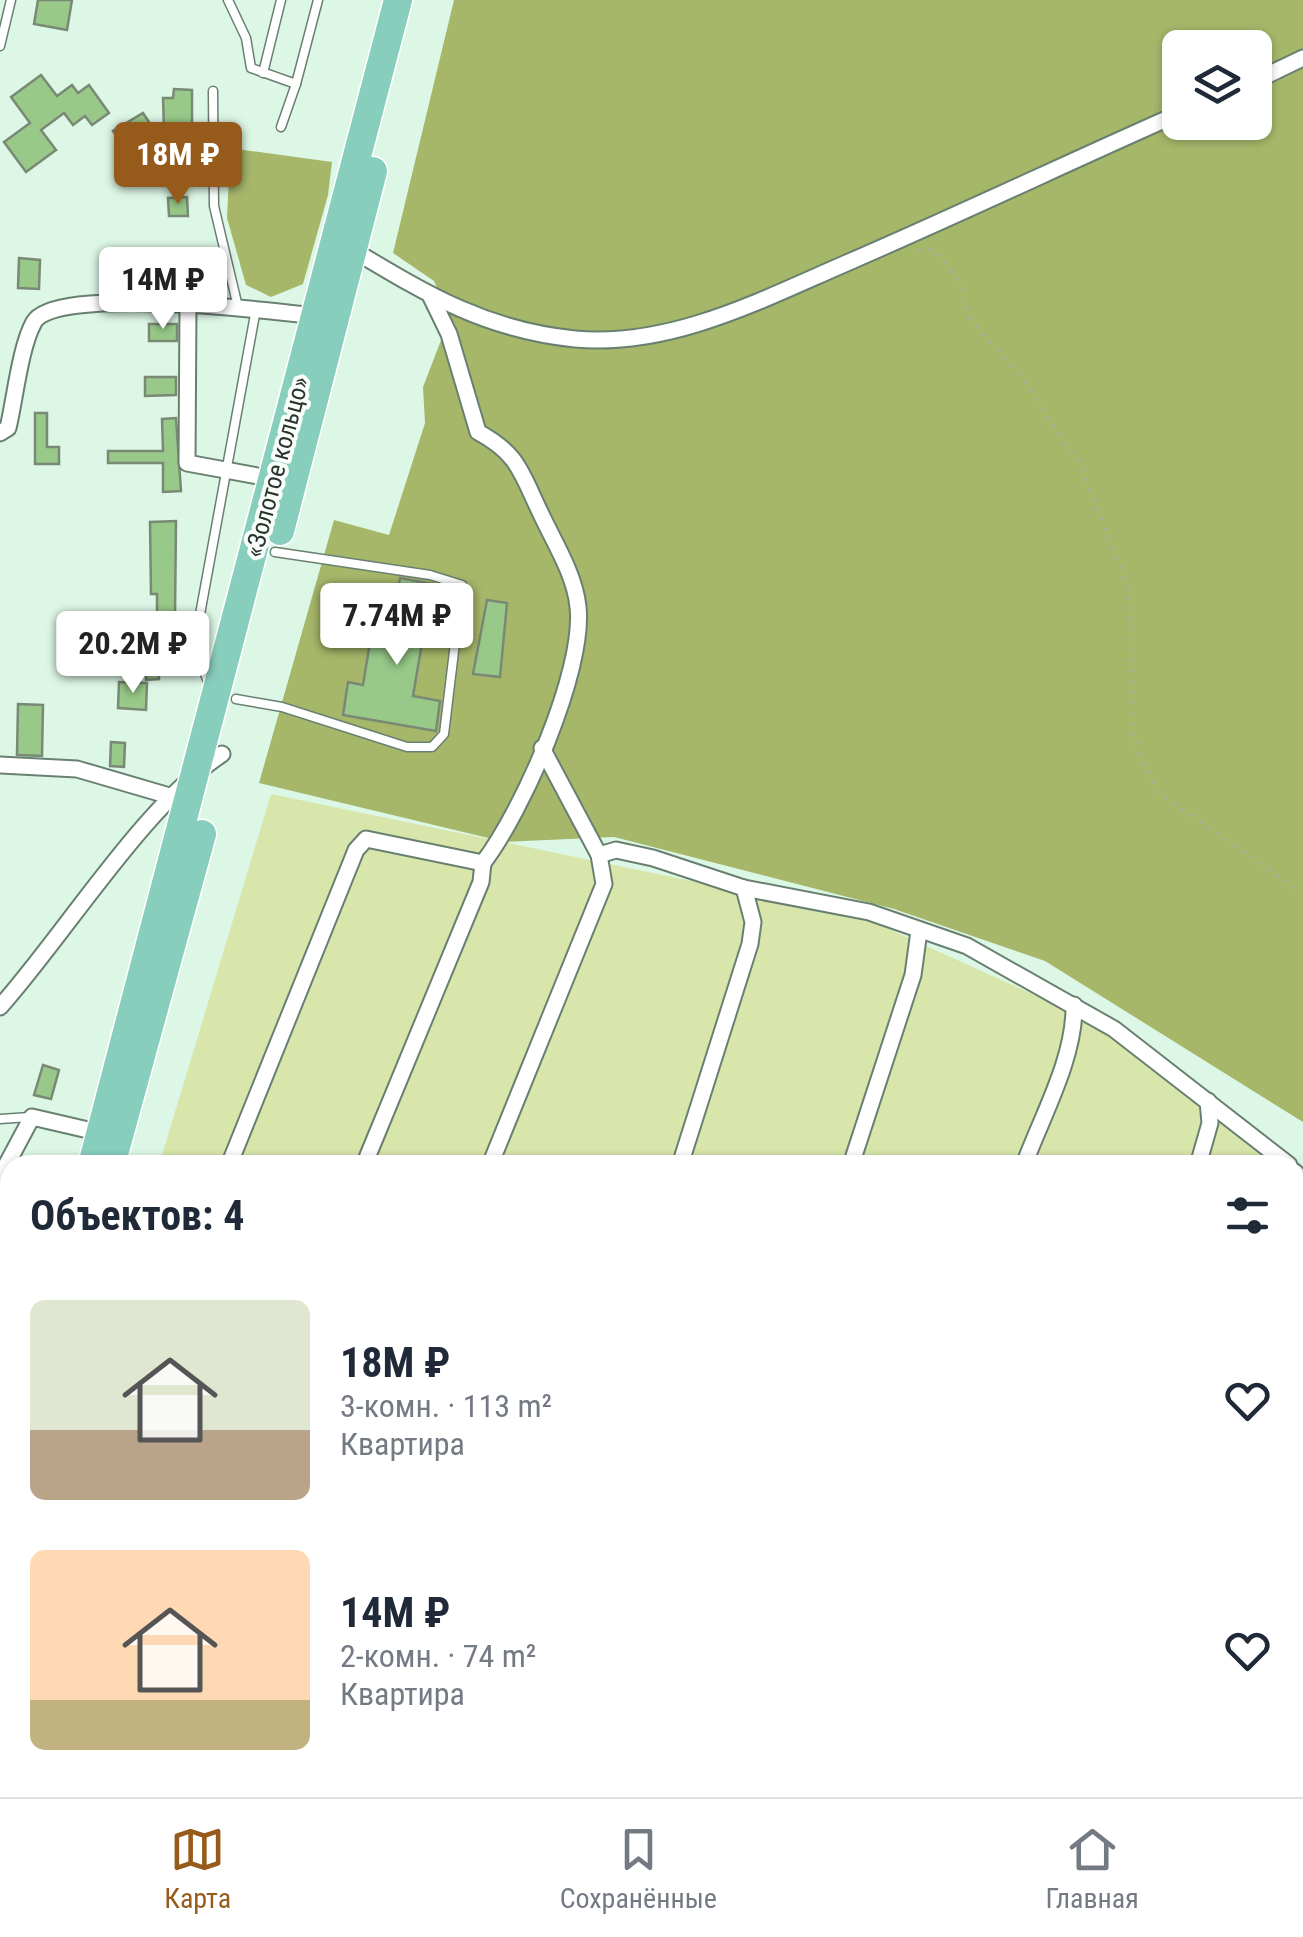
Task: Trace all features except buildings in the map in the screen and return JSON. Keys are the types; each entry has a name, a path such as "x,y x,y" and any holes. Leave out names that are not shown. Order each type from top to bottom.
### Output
{"highway":[{"name":"«Золотое кольцо»","path":"113,1155 226,698 274,479 398,0"},
{"name":"«Золотое кольцо»","path":"226,698 275,552 417,0"},
{"name":"«Золотое кольцо»","path":"95,1155 211,761"}],"street":[{"path":"1272,74 1303,58"},
{"path":"353,250 468,316 524,332 578,339 642,338 750,304 977,208 1108,142 1162,120"},
{"path":"368,1155 481,882 483,863 524,795 564,693 577,640 578,604 562,558 508,448 478,432 450,334 430,297"},
{"path":"0,433 8,428 35,321 51,308 188,304 316,316"},
{"path":"188,304 187,463 274,479"},
{"path":"494,1155 604,884 599,855 542,748"},
{"path":"0,1007 173,797 211,761"},
{"path":"0,765 77,769 173,797"},
{"path":"233,1155 356,850 366,839 483,863"},
{"path":"599,855 616,850 744,888 869,912 967,946 1114,1029 1276,1155"},
{"path":"683,1155 750,944 753,922 744,888"},
{"path":"854,1155 913,975 919,931"},
{"path":"1028,1155 1064,1057 1074,1023 1074,1005"},
{"path":"1201,1155 1210,1123 1208,1102"},
{"path":"12,1155 32,1117 101,1133"}],"lane":[{"path":"0,46 12,0"},
{"path":"228,0 251,68 296,84"},
{"path":"236,17 239,0"},
{"path":"263,73 282,0"},
{"path":"280,127 296,84 318,0"},
{"path":"213,90 214,206 238,306"},
{"path":"256,309 194,646 226,698 282,707 407,747 432,746 444,734 462,586 430,576 275,552"},
{"path":"0,1119 32,1117"}],"path":[{"path":"913,251 932,249 961,285 970,320 1019,374 1078,463 1130,588 1132,737 1156,791 1303,893"}],"green space":[{"path":"454,0 1303,0 1303,1122 1045,961 894,909 614,837 505,842 259,783 334,520 389,535 425,423 423,387 450,317 434,281 393,253"},
{"path":"222,147 332,162 328,195 303,284 271,297 246,285 227,218 229,176"},
{"path":"271,794 860,916 1101,1025 1270,1155 162,1155"}]}
